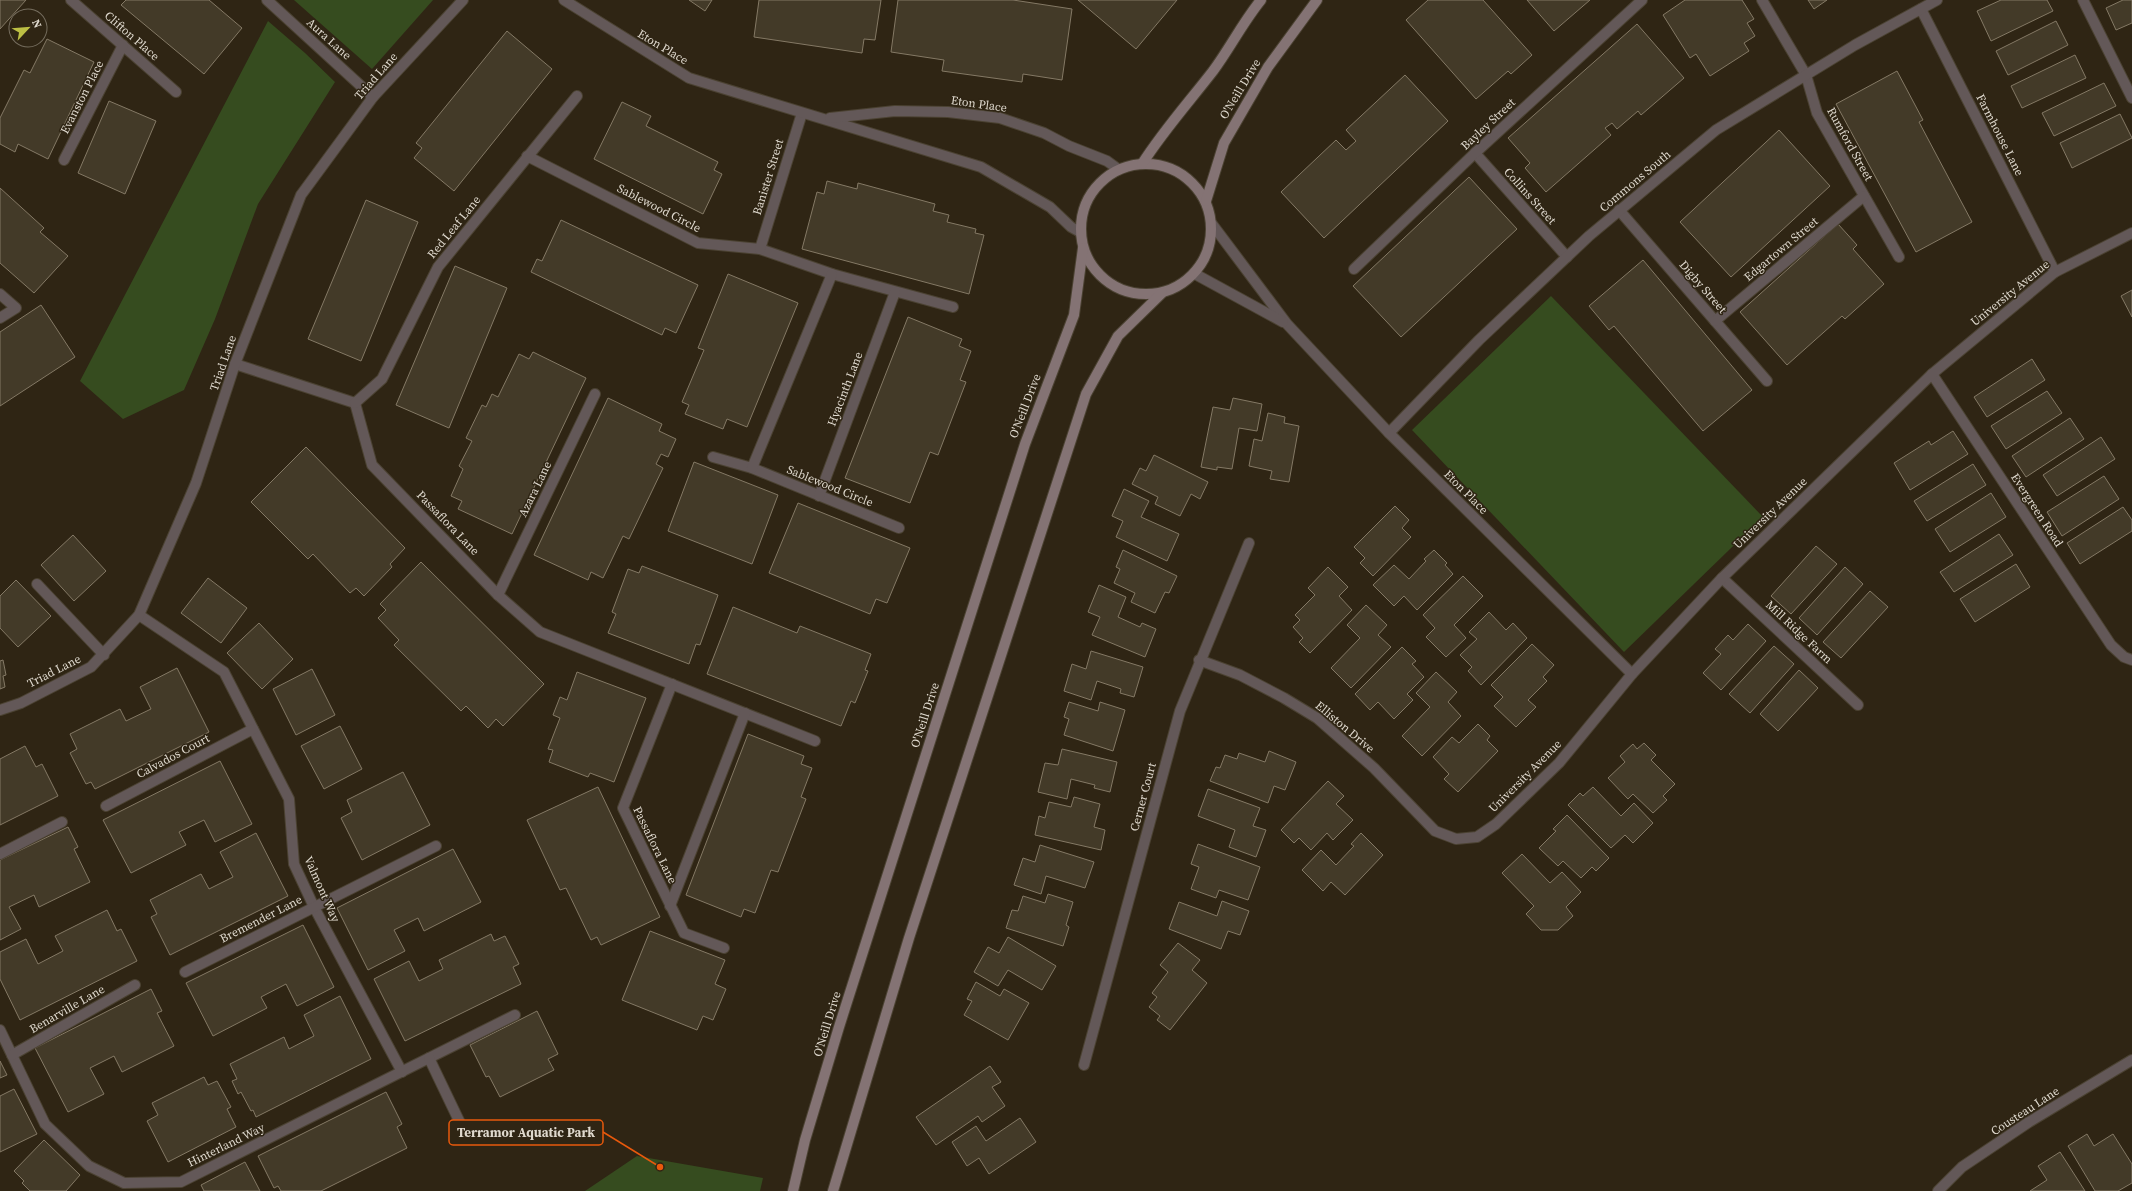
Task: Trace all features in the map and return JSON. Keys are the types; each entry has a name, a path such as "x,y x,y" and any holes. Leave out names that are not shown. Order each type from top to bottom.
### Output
{"main road":[{"path":"1142,164 1157,141 1178,117 1214,69 1261,0"},
{"name":"O'Neill Drive","path":"1206,201 1224,143 1268,67 1317,0"},
{"name":"O'Neill Drive","path":"793,1191 805,1140 839,1027 1025,444 1074,315 1083,248 1080,232 1083,209 1089,196 1100,181 1118,169 1136,163 1168,166 1179,172 1194,184 1206,201 1212,224 1211,236 1205,258 1195,274 1177,287 1162,293 1139,294 1119,289 1097,272 1083,248"},
{"name":"O'Neill Drive","path":"833,1191 909,938 1086,394 1118,336 1162,293"}],"street":[{"name":"Clifton Place","path":"72,0 176,92"},
{"name":"Aura Lane","path":"267,0 373,97"},
{"name":"Triad Lane","path":"0,710 21,702 91,667 104,655 139,616 196,483 235,364 301,195 373,97 463,0"},
{"name":"Eton Place","path":"564,0 689,78 802,113 826,118 981,167 1050,207 1071,227 1080,232"},
{"name":"Bayley Street","path":"1354,270 1475,153 1642,0"},
{"name":"Rumford Street","path":"1762,0 1806,75 1817,113 1899,257"},
{"name":"Commons South","path":"1389,433 1479,340 1567,257 1619,210 1716,130 1806,75 1937,0"},
{"path":"2082,0 2132,98"},
{"name":"Farmhouse Lane","path":"1922,9 2055,272"},
{"name":"Evanston Place","path":"64,160 123,45"},
{"name":"Red Leaf Lane","path":"355,403 382,379 438,267 577,96"},
{"name":"Eton Place","path":"826,118 895,111 948,112 1000,118 1044,133 1069,146 1108,161 1118,169"},
{"name":"Banister Street","path":"760,249 802,113"},
{"name":"Collins Street","path":"1475,153 1567,257"},
{"name":"Sablewood Circle","path":"527,156 698,243 760,249 832,274 953,308"},
{"name":"Edgartown Street","path":"1715,321 1864,196"},
{"name":"Digby Street","path":"1619,210 1767,381"},
{"name":"Eton Place","path":"1212,224 1287,324 1389,433 1632,674"},
{"name":"University Avenue","path":"1456,839 1477,837 1496,824 1559,763 1632,674 1722,578 1932,374 2055,272 2132,233"},
{"path":"752,468 832,274"},
{"name":"Eton Place","path":"1195,274 1287,324"},
{"name":"Hyacinth Lane","path":"819,496 895,292"},
{"path":"0,294 16,308 0,318"},
{"path":"235,364 355,403"},
{"name":"Evergreen Road","path":"1932,374 2111,646 2128,659"},
{"name":"Azara Lane","path":"498,595 595,394"},
{"name":"Passaflora Lane","path":"355,403 372,465 498,595 540,632 815,741"},
{"name":"Sablewood Circle","path":"713,457 752,468 899,528"},
{"name":"Cerner Court","path":"1084,1065 1180,711 1199,660 1250,544"},
{"name":"Mill Ridge Farm","path":"1722,578 1858,705"},
{"path":"37,584 104,655"},
{"name":"Valmont Way","path":"139,616 224,672 289,799 294,864 314,907 402,1072"},
{"name":"Elliston Drive","path":"1199,660 1240,675 1284,698 1317,718 1374,768 1435,831 1456,839"},
{"name":"Passaflora Lane","path":"672,684 623,808 684,933 724,948"},
{"name":"Passaflora Lane","path":"670,906 745,714"},
{"name":"Calvados Court","path":"106,806 253,729"},
{"path":"0,854 62,822"},
{"name":"Bremender Lane","path":"185,972 436,846"},
{"name":"Benarville Lane","path":"12,1055 135,985"},
{"name":"Hinterland Way","path":"0,1030 45,1124 89,1166 124,1183 181,1182 515,1015"},
{"path":"429,1058 463,1128"},
{"name":"Cousteau Lane","path":"1938,1191 1962,1167 2023,1126 2132,1060"}],"green space":[{"path":"294,0 433,0 372,69"},
{"path":"268,21 305,53 335,82 258,204 215,319 184,390 123,419 80,381"},
{"path":"1551,296 1763,517 1624,652 1412,430"},
{"path":"637,1156 763,1178 760,1191 585,1191"}],"building":[{"path":"0,0 26,0 19,8 8,8 8,20 0,29"},
{"path":"126,0 209,0 242,28 204,74 121,5"},
{"path":"689,0 712,0 705,11"},
{"path":"759,0 881,0 875,40 864,39 862,53 754,37"},
{"path":"898,0 1013,0 1072,9 1062,80 1023,74 1022,82 942,71 944,60 891,52"},
{"path":"1078,0 1177,0 1136,49"},
{"path":"1428,0 1483,0 1532,55 1511,74 1508,71 1476,99 1406,20"},
{"path":"1527,0 1590,0 1554,31"},
{"path":"1685,0 1742,0 1754,19 1747,23 1755,36 1744,43 1749,51 1710,76 1696,54 1690,58 1663,15"},
{"path":"1808,0 1827,0 1814,9"},
{"path":"2001,0 2047,0 2053,11 1991,41 1977,11"},
{"path":"2123,0 2132,0 2132,23 2116,30 2106,8"},
{"path":"2056,21 2068,45 2008,75 1996,51"},
{"path":"1637,24 1684,78 1641,115 1638,111 1617,129 1612,123 1605,128 1611,135 1546,192 1525,168 1530,163 1508,138"},
{"path":"507,31 552,69 454,191 414,158 422,148 416,143"},
{"path":"48,39 94,62 48,159 18,144 15,152 0,144 0,118 24,70 30,73 42,48 48,48"},
{"path":"2075,55 2086,78 2022,108 2011,86"},
{"path":"1897,71 1923,120 1919,122 1972,222 1916,252 1836,104"},
{"path":"1405,75 1448,121 1324,238 1281,192 1336,140 1346,150 1356,141 1346,130"},
{"path":"2104,83 2116,106 2054,136 2042,113"},
{"path":"109,101 156,121 125,194 78,173"},
{"path":"622,102 651,116 646,126 718,162 714,170 722,174 703,214 594,159"},
{"path":"2120,114 2132,138 2072,168 2060,143"},
{"path":"1779,130 1830,186 1731,277 1680,222"},
{"path":"1469,177 1517,229 1401,337 1353,286"},
{"path":"827,181 857,189 858,183 935,204 933,211 949,215 947,222 976,229 975,233 984,235 969,294 802,249 817,192 824,194"},
{"path":"0,188 44,228 40,232 68,256 34,293 0,263"},
{"path":"366,200 418,222 361,361 308,339"},
{"path":"561,220 698,285 676,333 665,328 662,335 531,272 537,259 542,261"},
{"path":"1838,224 1857,245 1853,249 1884,284 1845,319 1842,316 1787,365 1740,312"},
{"path":"1643,260 1752,390 1703,431 1614,326 1609,330 1589,306"},
{"path":"455,266 507,288 449,428 396,405"},
{"path":"728,274 798,303 747,427 727,419 723,429 685,414 689,405 682,402 704,350 698,348"},
{"path":"2132,290 2132,317 2121,296"},
{"path":"41,305 75,357 0,406 0,332"},
{"path":"908,317 962,339 959,346 971,351 960,380 966,382 938,455 930,452 910,503 845,478"},
{"path":"533,352 586,378 512,534 458,509 462,501 451,496 463,469 459,466 472,441 466,438 482,405 486,407 492,394 498,397 519,354 529,359"},
{"path":"2032,359 2045,380 1987,417 1974,397"},
{"path":"2047,391 2062,413 2006,449 1991,426"},
{"path":"608,398 662,424 659,431 676,439 668,457 661,454 656,464 663,468 629,539 623,536 603,578 591,572 588,580 534,555"},
{"path":"1233,398 1262,404 1257,431 1239,428 1232,469 1217,467 1217,470 1201,467 1213,407 1230,410"},
{"path":"1268,413 1285,417 1284,423 1299,426 1289,482 1270,479 1272,471 1249,466 1254,439 1262,441"},
{"path":"2070,418 2084,439 2026,477 2012,456"},
{"path":"1953,431 1968,454 1910,490 1894,463 1929,441 1931,445"},
{"path":"2101,437 2115,459 2057,496 2043,475"},
{"path":"306,447 405,548 390,564 392,567 364,596 356,588 350,593 313,554 308,559 251,502"},
{"path":"1154,455 1208,482 1200,499 1191,494 1180,516 1155,504 1158,497 1132,484 1140,468 1146,471"},
{"path":"694,462 778,495 752,564 668,531"},
{"path":"1973,464 1986,485 1927,521 1914,501"},
{"path":"2104,476 2119,499 2062,536 2047,512"},
{"path":"1124,489 1149,501 1141,517 1179,534 1167,561 1116,537 1123,521 1112,516"},
{"path":"1991,493 2006,517 1950,552 1935,529"},
{"path":"798,503 910,548 887,603 876,599 870,614 769,573"},
{"path":"1395,506 1409,520 1402,528 1411,537 1373,576 1360,563 1365,558 1354,547"},
{"path":"2123,507 2132,520 2132,531 2080,564 2067,543"},
{"path":"1999,534 2013,555 1954,592 1940,572"},
{"path":"73,535 106,571 74,601 41,565"},
{"path":"1816,546 1837,564 1791,614 1771,596"},
{"path":"1123,550 1177,576 1169,593 1165,592 1155,613 1131,602 1135,593 1114,583 1120,569 1116,567"},
{"path":"1434,550 1447,563 1445,565 1453,574 1417,610 1404,596 1394,606 1373,585 1394,565 1409,579 1426,561 1424,559"},
{"path":"421,562 544,684 503,726 496,719 488,728 466,706 461,711 394,645 399,640 378,618 386,610 380,604"},
{"path":"2016,564 2030,587 1975,622 1960,599"},
{"path":"642,566 718,595 700,645 696,644 689,664 608,633 616,614 612,612 628,569 639,573"},
{"path":"1328,567 1348,587 1339,596 1352,610 1310,653 1299,642 1303,638 1293,627 1300,620 1295,615 1315,595 1308,588"},
{"path":"1845,567 1863,584 1817,635 1799,618"},
{"path":"1463,576 1483,596 1454,625 1466,638 1446,657 1426,637 1435,628 1423,615"},
{"path":"208,578 247,608 221,643 181,613"},
{"path":"16,580 51,616 18,647 0,628 0,596"},
{"path":"1099,585 1126,597 1118,617 1140,627 1142,623 1156,629 1145,657 1092,635 1100,617 1088,612"},
{"path":"1870,591 1888,607 1841,658 1823,642"},
{"path":"1366,605 1387,625 1378,635 1391,647 1351,688 1331,668 1360,638 1347,625"},
{"path":"733,607 797,633 800,626 871,654 865,670 868,671 855,703 851,701 841,726 707,674"},
{"path":"1489,612 1506,630 1513,623 1527,638 1481,685 1468,671 1472,667 1460,655 1477,639 1469,632"},
{"path":"259,623 293,659 262,689 227,653"},
{"path":"1748,624 1766,641 1721,690 1703,673 1721,654 1715,649 1728,635 1733,640"},
{"path":"1532,644 1554,665 1543,677 1547,681 1528,700 1536,707 1516,727 1494,706 1503,697 1491,685"},
{"path":"1774,646 1794,664 1750,713 1729,694"},
{"path":"1402,647 1416,661 1412,664 1424,677 1407,694 1413,700 1394,719 1378,702 1370,710 1355,694"},
{"path":"1091,651 1143,667 1134,697 1120,693 1121,689 1097,681 1091,700 1064,691 1072,664 1086,669"},
{"path":"3,660 6,675 3,676 5,687 0,689 0,661"},
{"path":"177,668 209,732 95,789 91,782 86,784 70,753 77,749 70,734 120,709 126,721 151,709 140,687"},
{"path":"312,669 335,715 296,735 273,689"},
{"path":"1799,670 1818,688 1778,731 1760,714"},
{"path":"577,672 646,698 614,782 590,773 588,777 549,762 553,750 548,749 560,718 553,715 560,697 567,700"},
{"path":"1436,672 1457,692 1448,702 1461,716 1422,756 1402,736 1430,707 1416,693"},
{"path":"1069,702 1098,711 1100,702 1125,710 1113,751 1064,735 1069,719 1064,717"},
{"path":"1478,724 1490,736 1487,740 1498,751 1458,792 1444,779 1449,774 1433,757 1452,737 1459,743"},
{"path":"340,726 362,769 324,789 301,746"},
{"path":"748,734 804,756 801,764 812,768 801,797 806,799 778,872 771,870 755,913 744,909 741,917 686,895"},
{"path":"1644,743 1656,755 1651,760 1675,784 1663,796 1667,800 1653,813 1633,794 1628,799 1608,778 1625,762 1620,756 1633,744 1637,749"},
{"path":"25,746 36,767 42,764 58,796 0,825 0,759"},
{"path":"1062,749 1117,762 1110,792 1094,788 1095,785 1071,779 1067,799 1038,792 1045,763 1058,765"},
{"path":"1269,751 1296,762 1285,790 1274,786 1268,803 1210,781 1216,767 1220,768 1225,755 1237,759 1239,753 1265,762"},
{"path":"220,761 252,824 215,842 204,820 179,832 186,845 131,873 103,820"},
{"path":"403,772 430,825 362,860 341,818 352,812 347,800"},
{"path":"1328,781 1344,796 1336,804 1353,820 1333,840 1327,833 1311,850 1299,838 1294,843 1281,830"},
{"path":"598,787 660,917 601,945 597,937 591,940 566,888 560,890 527,820"},
{"path":"1593,787 1621,816 1634,803 1653,823 1633,843 1625,835 1611,848 1568,805 1580,793 1583,796"},
{"path":"1208,789 1260,808 1253,826 1266,830 1256,857 1229,847 1235,830 1198,816"},
{"path":"1074,797 1100,804 1094,827 1105,830 1101,850 1035,835 1039,816 1045,818 1049,802 1071,807"},
{"path":"1567,815 1609,858 1596,871 1592,867 1581,878 1563,861 1558,866 1539,848 1556,831 1553,829"},
{"path":"68,827 78,847 74,849 90,882 39,907 34,895 9,907 21,929 0,940 0,860"},
{"path":"256,833 288,896 170,955 151,917 157,914 150,900 201,874 209,889 233,877 220,852"},
{"path":"1361,833 1383,855 1345,895 1331,882 1323,891 1302,870 1321,850 1336,865 1354,846 1351,844"},
{"path":"1198,844 1260,867 1248,900 1219,890 1216,898 1191,889 1199,867 1191,864"},
{"path":"1040,845 1094,862 1085,888 1046,876 1041,894 1014,885 1023,858 1035,862"},
{"path":"453,849 481,902 424,931 418,918 394,930 405,951 368,970 337,908"},
{"path":"1522,854 1550,883 1562,872 1581,892 1566,907 1573,916 1558,930 1541,930 1526,914 1534,906 1502,873"},
{"path":"1048,894 1073,902 1066,925 1069,927 1063,946 1006,928 1012,910 1018,911 1023,896 1045,903"},
{"path":"1222,901 1249,911 1240,935 1228,931 1221,949 1169,929 1179,902 1217,916"},
{"path":"107,910 117,931 121,929 137,961 20,1020 0,979 0,952 26,939 38,964 63,951 55,936"},
{"path":"303,925 334,987 297,1006 286,984 261,997 267,1008 213,1036 186,983"},
{"path":"650,931 725,960 715,984 726,989 713,1020 703,1016 697,1030 622,1000"},
{"path":"491,934 494,941 505,936 519,964 513,967 521,984 405,1041 374,979 409,961 419,981 443,969 439,960"},
{"path":"1008,937 1056,966 1042,990 1008,970 998,986 974,972 988,947 999,953"},
{"path":"1178,943 1200,960 1192,970 1207,983 1170,1030 1157,1020 1160,1016 1149,1007 1157,997 1152,993 1168,972 1160,965"},
{"path":"976,982 1000,996 1004,989 1029,1003 1008,1040 964,1015 972,1001 967,999"},
{"path":"151,989 162,1011 157,1013 174,1046 122,1072 114,1056 90,1068 104,1094 68,1112 35,1048"},
{"path":"340,996 371,1059 256,1117 253,1110 251,1111 241,1092 238,1094 232,1081 237,1079 230,1064 284,1037 289,1049 314,1036 304,1015"},
{"path":"537,1011 558,1054 548,1059 554,1070 500,1097 489,1076 486,1077 470,1045"},
{"path":"0,1061 7,1075 0,1078"},
{"path":"990,1066 1001,1082 992,1087 1005,1106 982,1122 978,1116 936,1145 916,1117"},
{"path":"204,1077 208,1085 217,1081 231,1107 227,1109 236,1127 168,1162 147,1121 158,1115 152,1103"},
{"path":"14,1089 37,1134 0,1152 0,1096"},
{"path":"386,1092 402,1124 397,1127 407,1148 321,1191 281,1191 278,1186 274,1188 258,1156"},
{"path":"1020,1118 1036,1142 989,1174 979,1158 967,1166 952,1142 976,1126 986,1141"},
{"path":"2087,1134 2094,1146 2113,1134 2132,1164 2132,1183 2118,1191 2095,1191 2068,1146"},
{"path":"44,1140 80,1175 66,1191 30,1191 22,1183 24,1181 14,1171"},
{"path":"2060,1152 2085,1191 2030,1191 2047,1180 2038,1166"},
{"path":"245,1162 260,1191 204,1191 201,1185"}],"place":[{"name":"Terramor Aquatic Park","path":"660,1167"}]}
